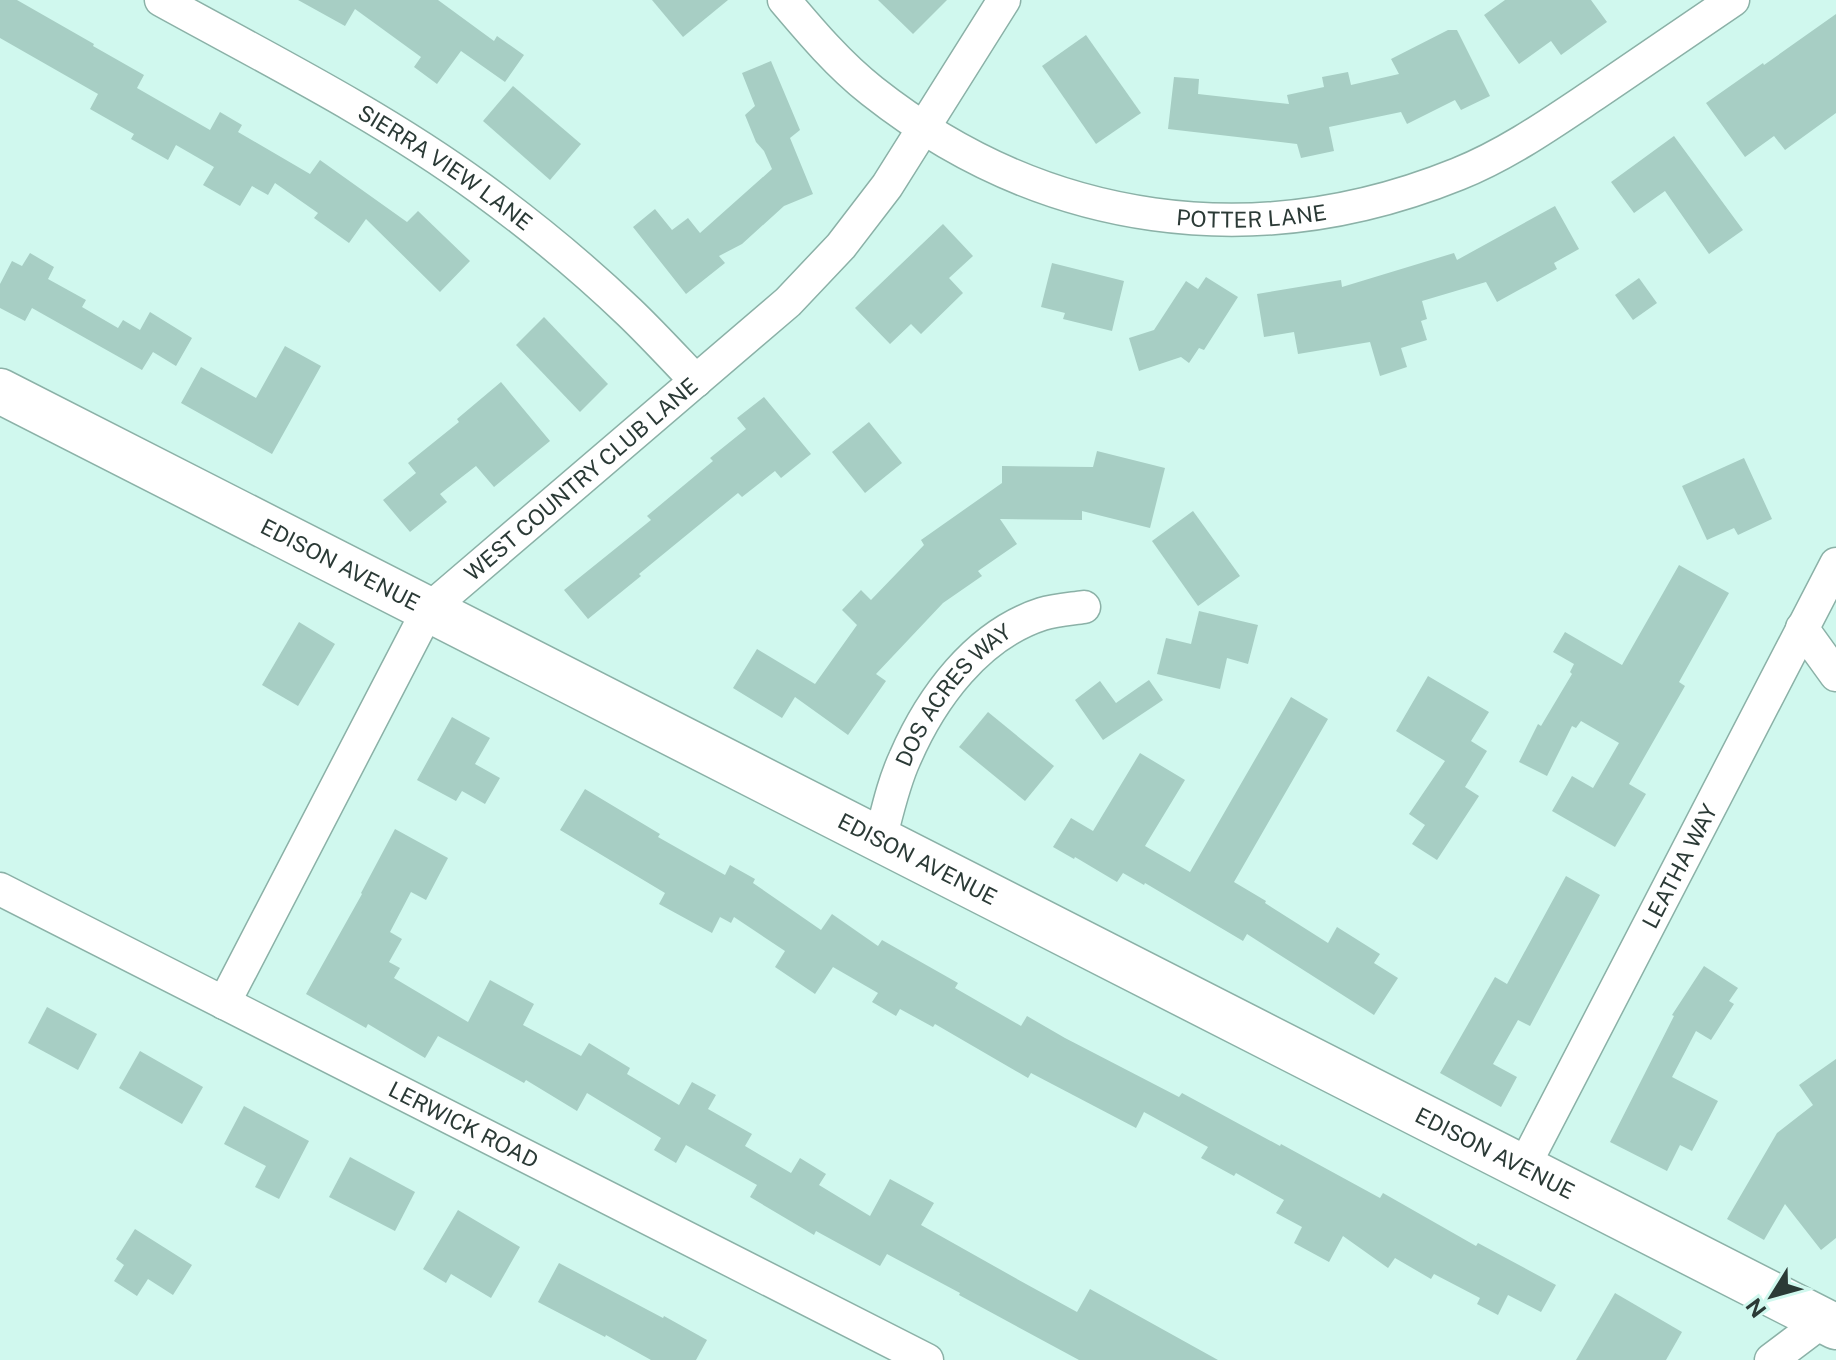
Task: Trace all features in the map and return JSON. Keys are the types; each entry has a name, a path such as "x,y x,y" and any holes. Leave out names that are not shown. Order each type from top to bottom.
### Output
{"street":[{"name":"SIERRA VIEW LANE","path":"161,0 351,106 478,186 555,246 629,311 696,381"},
{"name":"POTTER LANE","path":"784,0 826,49 870,90 960,151 1014,176 1071,196 1128,210 1202,219 1247,220 1306,215 1366,205 1460,173 1513,147 1564,115 1733,0"},
{"name":"WEST COUNTRY CLUB LANE","path":"224,1003 428,610 788,302 841,246 887,186 1004,0"},
{"name":"EDISON AVENUE","path":"0,391 1523,1168 1832,1320"},
{"name":"LEATHA WAY","path":"1523,1168 1836,564"},
{"name":"DOS ACRES WAY","path":"880,840 904,759 925,718 967,663 1010,628 1040,615 1084,607"},
{"path":"1802,628 1836,675"},
{"name":"LERWICK ROAD","path":"0,889 927,1360"},
{"path":"1771,1360 1832,1320"}],"building":[{"path":"0,0 17,0 94,44 144,75 137,88 210,130 220,112 242,125 238,132 310,174 320,160 407,222 418,211 470,261 440,292 366,219 349,243 314,218 318,213 275,183 268,195 252,186 240,206 203,185 214,167 176,145 168,160 131,139 134,134 90,109 98,94 0,38"},
{"path":"298,0 438,0 494,41 497,36 524,55 505,82 461,51 437,84 414,67 421,57 355,9 345,26"},
{"path":"652,0 728,0 683,37"},
{"path":"878,0 947,0 913,34"},
{"path":"1505,0 1591,0 1607,22 1561,55 1551,41 1519,64 1484,15"},
{"path":"1836,14 1836,113 1785,150 1774,136 1745,157 1706,103"},
{"path":"1448,30 1457,30 1490,96 1461,110 1455,100 1407,124 1401,112 1329,127 1334,151 1301,158 1297,144 1168,129 1174,77 1199,79 1198,94 1289,104 1287,95 1324,87 1322,77 1348,72 1351,85 1399,74 1391,59"},
{"path":"1086,35 1141,113 1096,144 1042,66"},
{"path":"771,61 800,130 790,138 813,194 784,206 742,244 719,256 725,263 686,294 633,227 655,209 672,230 688,218 700,233 772,169 745,115 755,106 742,73"},
{"path":"513,86 581,144 550,180 483,121"},
{"path":"1674,136 1743,230 1709,254 1665,191 1634,213 1611,182"},
{"path":"1555,206 1579,249 1554,263 1557,269 1497,302 1486,282 1422,301 1427,319 1421,321 1427,340 1401,348 1407,367 1380,376 1370,342 1298,354 1294,332 1264,337 1257,294 1341,280 1342,287 1454,253 1457,260"},
{"path":"943,224 973,256 949,278 963,293 921,334 911,324 890,344 855,308"},
{"path":"30,253 54,267 48,279 86,300 82,307 118,328 123,320 140,330 150,312 192,338 176,366 153,352 142,370 32,308 25,321 0,308 0,284 12,261 22,266"},
{"path":"1052,263 1124,281 1112,331 1063,319 1065,313 1041,307"},
{"path":"1206,277 1238,297 1204,350 1199,348 1189,363 1181,357 1139,371 1129,338 1154,330 1186,281 1198,289"},
{"path":"1639,278 1657,303 1633,320 1615,295"},
{"path":"544,317 608,384 580,412 516,345"},
{"path":"285,346 321,366 272,454 181,403 201,367 256,398"},
{"path":"501,382 550,441 494,487 476,466 440,494 447,502 410,532 383,500 416,473 408,463 459,422 457,419"},
{"path":"764,397 811,454 781,478 775,471 742,497 738,493 588,619 564,590 651,520 647,516 713,461 710,458 746,429 737,418"},
{"path":"869,422 902,463 865,493 832,452"},
{"path":"1097,451 1165,468 1150,528 1082,511 1082,520 1000,519 1017,544 978,571 982,576 943,603 876,674 886,681 848,735 795,697 782,718 733,688 757,649 815,684 857,625 842,610 861,590 871,600 924,545 921,540 1002,483 1002,466 1093,467"},
{"path":"1744,458 1772,519 1738,535 1734,528 1707,540 1682,486"},
{"path":"1193,511 1240,576 1198,606 1152,541"},
{"path":"1679,565 1729,593 1679,682 1685,686 1629,784 1646,794 1615,847 1552,811 1572,776 1593,788 1619,743 1581,721 1576,728 1572,726 1547,776 1519,762 1538,724 1541,726 1572,674 1574,664 1553,652 1565,632 1622,665"},
{"path":"1199,611 1258,625 1248,664 1227,658 1220,689 1157,674 1166,638 1191,644"},
{"path":"299,622 335,644 298,706 262,685"},
{"path":"1428,676 1489,712 1471,741 1487,751 1465,787 1479,796 1437,860 1412,844 1425,825 1409,814 1445,761 1396,731"},
{"path":"1149,680 1163,700 1103,740 1075,700 1100,681 1116,703"},
{"path":"1291,697 1328,719 1234,882 1328,943 1337,927 1380,954 1374,963 1398,978 1374,1015 1247,934 1243,941 1145,883 1123,873 1117,882 1053,847 1071,818 1093,831 1140,753 1185,780 1145,846 1190,872"},
{"path":"988,712 1054,766 1025,801 959,747"},
{"path":"452,717 490,738 475,764 500,778 485,804 462,791 456,801 417,780"},
{"path":"585,789 660,834 658,837 725,875 730,865 755,879 753,883 821,930 832,914 878,946 882,940 958,983 955,988 1021,1026 1027,1016 1179,1097 1182,1093 1281,1144 1380,1198 1383,1193 1476,1246 1478,1243 1556,1285 1541,1312 1508,1295 1498,1315 1477,1304 1480,1298 1434,1274 1431,1279 1395,1258 1388,1268 1343,1236 1329,1262 1294,1243 1302,1227 1276,1213 1284,1200 1236,1173 1234,1176 1201,1158 1208,1147 1144,1112 1136,1128 1031,1073 1028,1078 935,1024 933,1027 900,1009 896,1016 872,1002 878,993 833,967 815,994 775,967 785,951 734,917 731,923 720,917 712,933 659,904 665,893 560,830"},
{"path":"395,829 448,858 426,900 411,892 390,932 402,939 389,962 400,968 394,978 468,1022 490,980 534,1004 523,1025 581,1056 589,1043 630,1068 627,1074 679,1105 692,1082 716,1095 708,1109 752,1134 745,1146 791,1173 800,1158 826,1174 819,1185 870,1216 890,1179 934,1203 921,1225 1026,1284 1077,1312 1090,1289 1218,1360 1079,1360 887,1254 880,1266 816,1231 814,1235 750,1197 757,1185 686,1145 676,1163 654,1150 661,1138 587,1093 577,1111 526,1080 524,1083 438,1036 425,1058 368,1024 366,1028 306,994"},
{"path":"1566,876 1600,895 1530,1026 1518,1020 1493,1064 1517,1077 1501,1107 1440,1073 1495,977 1507,984"},
{"path":"1704,966 1738,988 1729,1001 1734,1004 1711,1040 1696,1031 1672,1077 1718,1101 1692,1151 1680,1145 1667,1171 1610,1142 1672,1015"},
{"path":"47,1007 97,1034 78,1070 28,1043"},
{"path":"140,1051 203,1087 182,1124 119,1088"},
{"path":"1836,1059 1836,1238 1821,1250 1785,1204 1764,1240 1727,1219 1777,1133 1813,1105 1799,1085"},
{"path":"244,1106 309,1141 279,1199 255,1187 266,1166 224,1144"},
{"path":"350,1157 415,1192 395,1231 329,1197"},
{"path":"458,1210 520,1247 491,1298 451,1274 446,1283 423,1269"},
{"path":"135,1229 192,1265 173,1295 148,1279 137,1296 114,1281 124,1265 116,1259"},
{"path":"559,1263 707,1340 696,1360 651,1360 538,1302"},
{"path":"1615,1293 1682,1332 1666,1360 1576,1360"}]}
